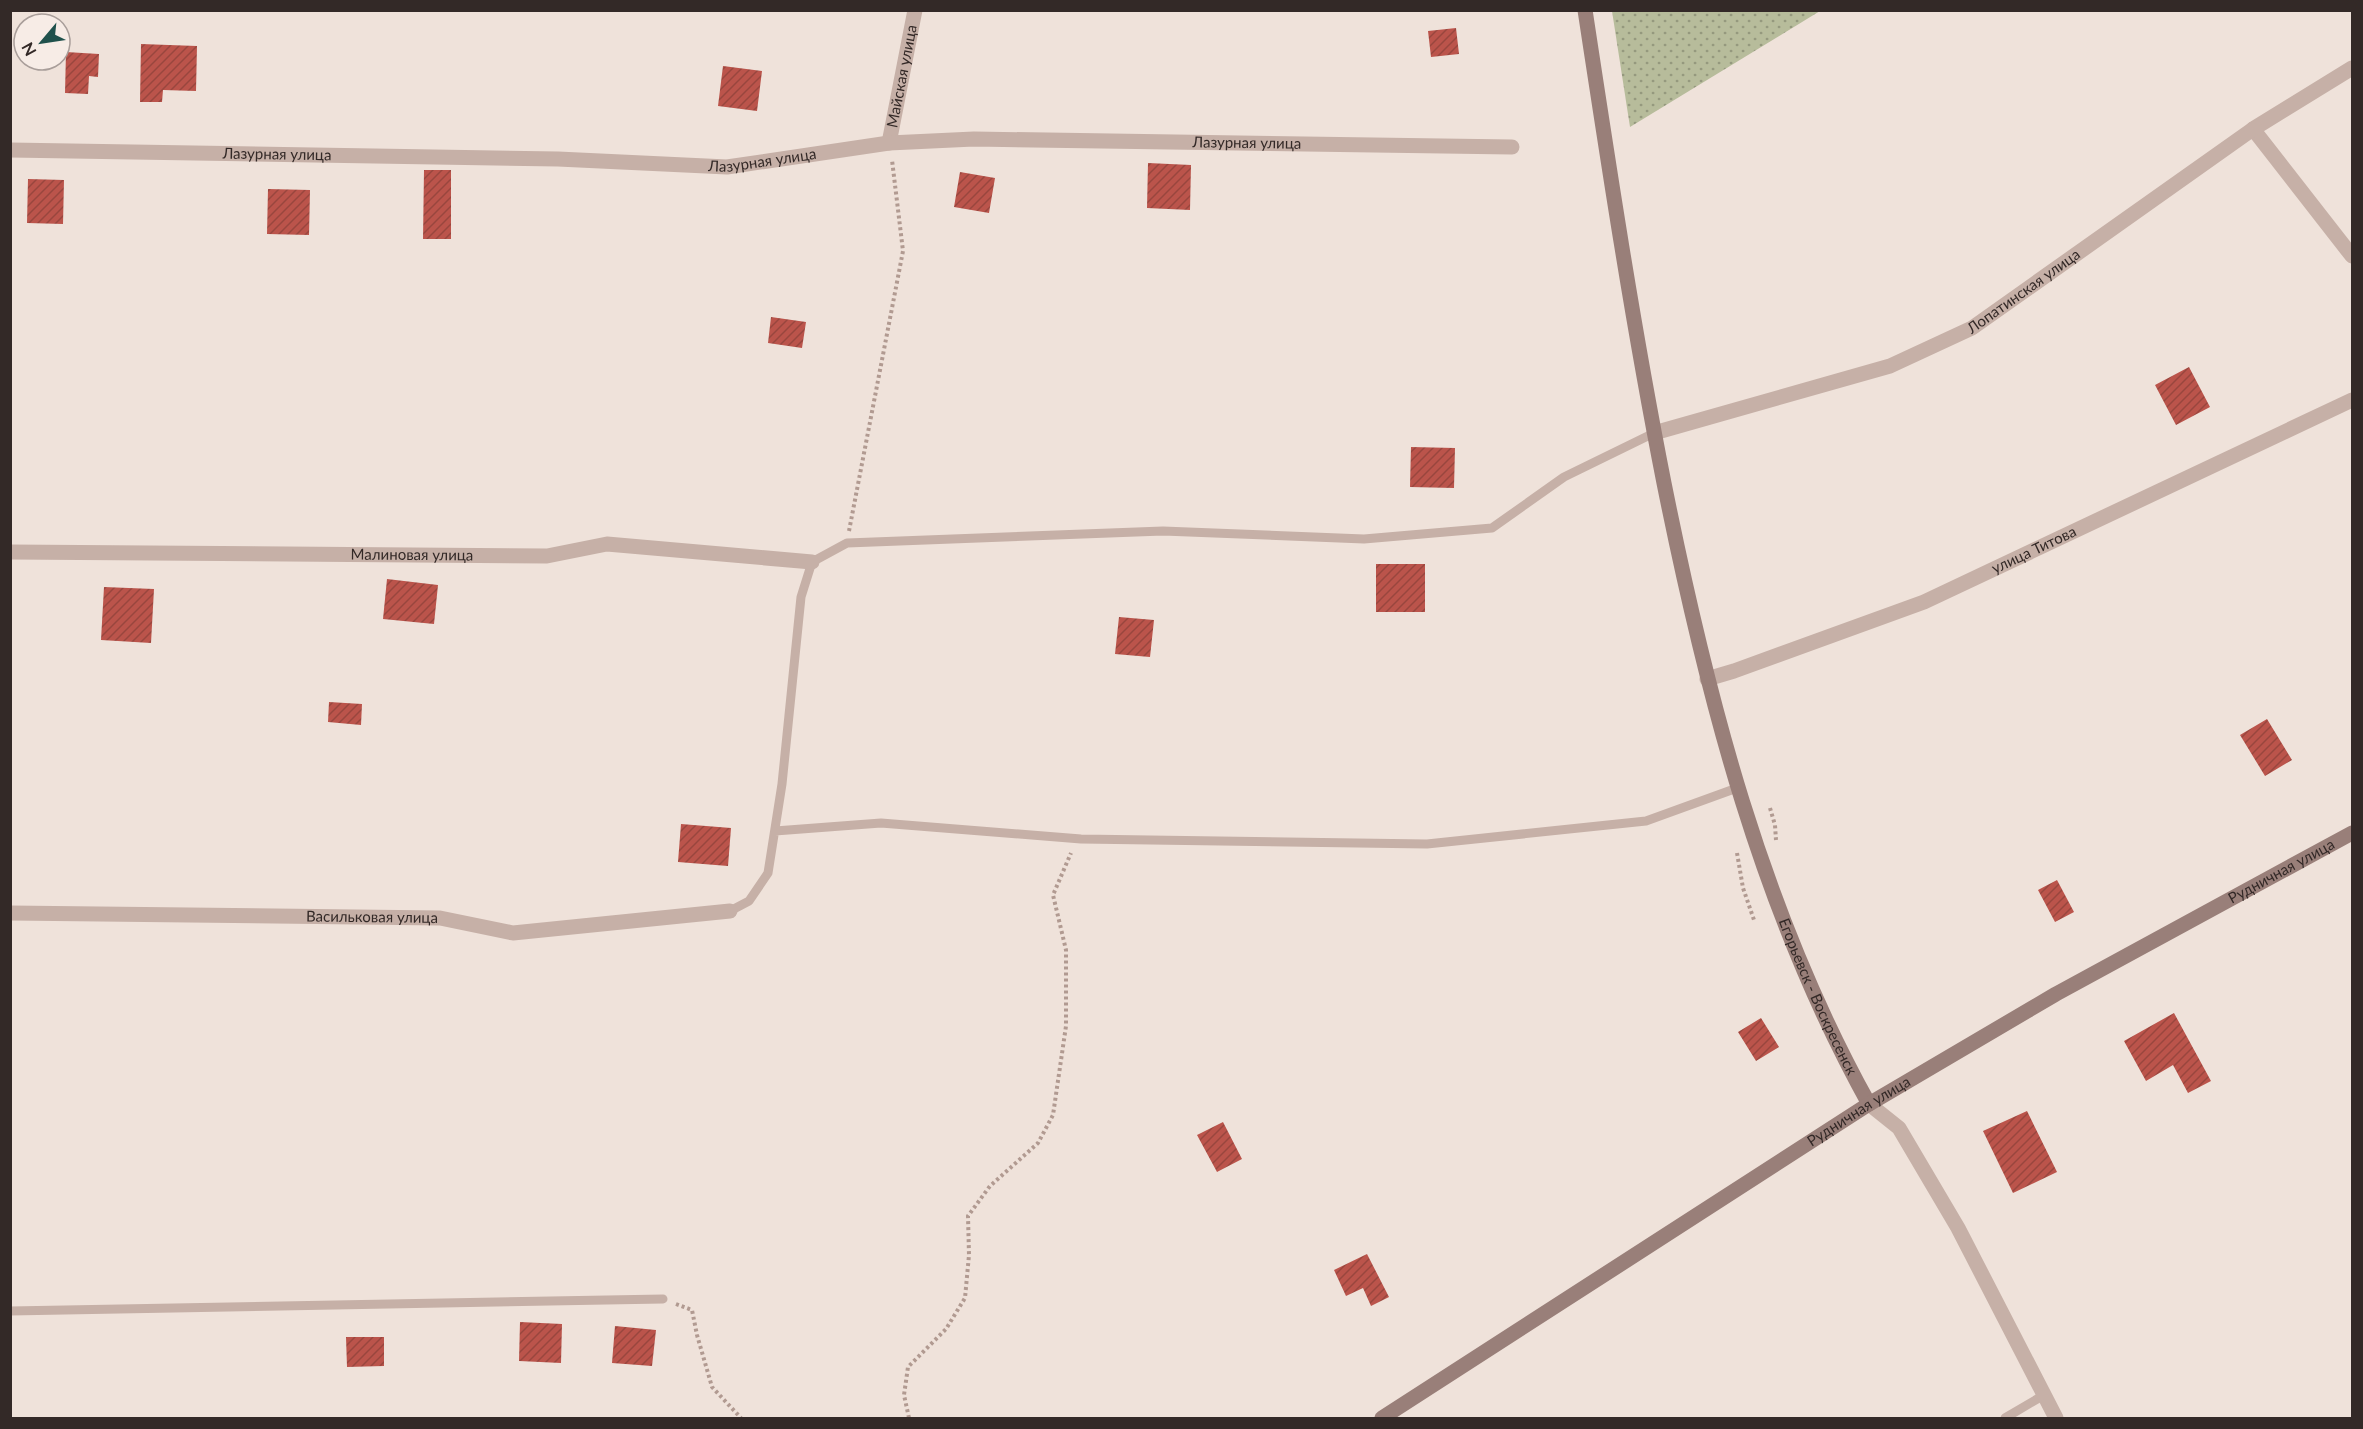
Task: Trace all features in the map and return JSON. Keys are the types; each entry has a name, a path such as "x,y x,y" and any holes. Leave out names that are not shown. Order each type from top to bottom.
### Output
{"main road":[{"name":"Егорьевск - Воскресенск","path":"1584,10 1627,285 1654,433 1681,568 1707,679 1737,788 1811,991 1869,1104"},
{"name":"Рудничная улица","path":"1382,1419 1869,1104 2056,994 2352,833"}],"street":[{"name":"Майская улица","path":"890,143 915,10"},
{"name":"Лопатинская улица","path":"1654,433 1890,366 1972,328 2253,129 2352,68"},
{"path":"2253,129 2352,256"},
{"name":"Лазурная улица","path":"10,150 546,159 727,167 890,143 974,139 1512,147"},
{"name":"улица Титова","path":"1707,679 1924,602 2352,400"},
{"name":"Малиновая улица","path":"10,552 547,556 607,544 812,562"},
{"name":"Васильковая улица","path":"10,913 440,918 513,933 730,911"},
{"path":"1869,1104 1899,1128 1958,1228 2056,1419"}],"lane":[{"path":"730,911 749,901 768,873 782,784 801,597 812,562 847,543 1163,531 1364,539 1492,528 1564,477 1654,433"},
{"path":"775,831 881,823 1081,840 1427,844 1646,821 1737,788"},
{"path":"10,1311 663,1299"},
{"path":"2005,1419 2044,1395"}],"path":[{"path":"847,543 903,250 890,143"},
{"path":"1770,808 1776,840"},
{"path":"909,1419 904,1395 908,1367 946,1329 965,1298 969,1255 969,1216 990,1186 1038,1143 1053,1115 1066,1026 1066,950 1053,895 1069,855 1081,840"},
{"path":"1737,853 1743,888 1754,920"},
{"path":"663,1299 692,1310 696,1335 712,1387 741,1419"}],"green space":[{"path":"1612,10 1820,11 1630,127"}],"building":[{"path":"1456,28 1459,54 1431,57 1428,31"},
{"path":"141,44 197,46 196,91 163,90 162,102 140,102"},
{"path":"72,52 99,54 98,77 89,76 88,94 65,93 66,72 72,72"},
{"path":"723,66 762,71 757,111 718,106"},
{"path":"1148,163 1191,165 1190,210 1147,208"},
{"path":"424,170 451,170 451,239 423,239"},
{"path":"960,172 995,178 989,213 954,207"},
{"path":"28,179 64,180 63,224 27,223"},
{"path":"268,189 310,190 309,235 267,234"},
{"path":"771,317 806,322 802,348 768,343"},
{"path":"2189,367 2210,407 2176,425 2155,385"},
{"path":"1411,447 1455,448 1454,488 1410,487"},
{"path":"1376,564 1425,564 1425,612 1376,612"},
{"path":"387,579 438,585 434,624 383,619"},
{"path":"104,587 154,589 151,643 101,640"},
{"path":"1119,617 1154,620 1150,657 1115,654"},
{"path":"329,702 362,704 361,725 328,722"},
{"path":"2267,719 2292,760 2265,776 2240,735"},
{"path":"681,824 731,828 728,866 678,862"},
{"path":"2057,880 2074,912 2055,922 2038,890"},
{"path":"2174,1013 2211,1081 2188,1093 2173,1065 2146,1081 2124,1041"},
{"path":"1761,1018 1779,1047 1756,1061 1738,1032"},
{"path":"2027,1111 2057,1172 2013,1193 1983,1131"},
{"path":"1223,1122 1242,1159 1217,1172 1197,1135"},
{"path":"1367,1254 1389,1297 1371,1306 1363,1288 1346,1296 1334,1270"},
{"path":"520,1322 562,1324 561,1363 519,1361"},
{"path":"615,1326 656,1330 652,1366 612,1363"},
{"path":"346,1337 384,1337 384,1366 347,1367"}]}
